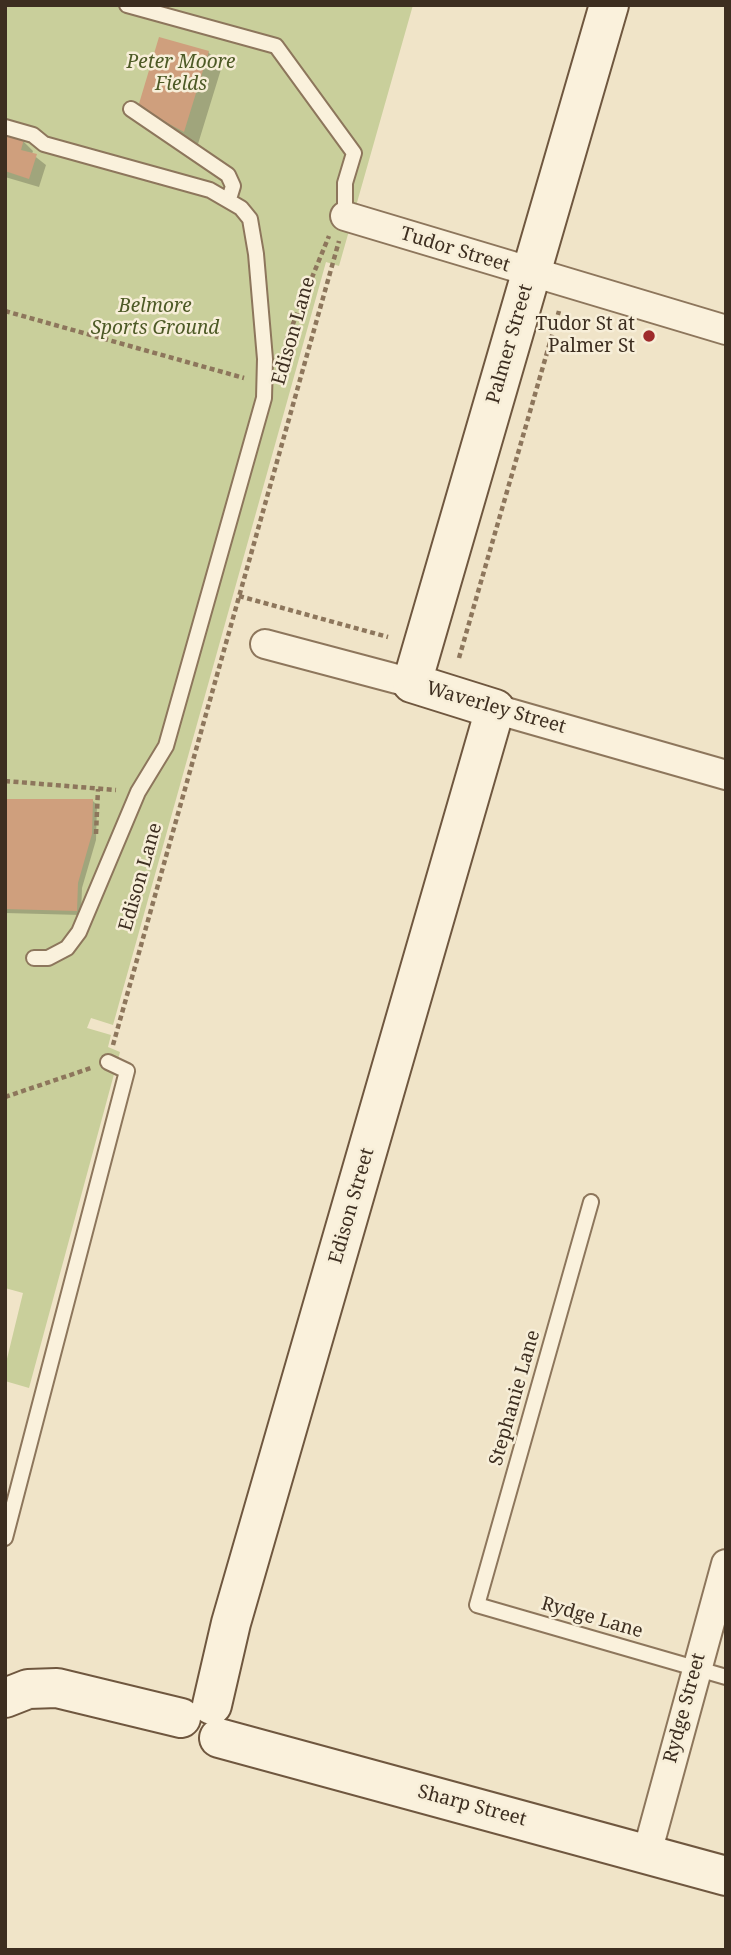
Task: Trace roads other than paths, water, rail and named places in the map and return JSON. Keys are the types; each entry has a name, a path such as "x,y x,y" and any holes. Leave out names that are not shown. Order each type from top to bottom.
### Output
{"street":[{"name":"Palmer Street","path":"412,683 609,5"},
{"name":"Tudor Street","path":"345,216 726,330"},
{"name":"Waverley Street","path":"265,644 412,683 726,775"},
{"name":"Edison Street","path":"204,1720 495,709"},
{"name":"Rydge Street","path":"647,1853 726,1564"},
{"name":"Sharp Street","path":"8,1690 57,1688 204,1720 726,1876"}],"lane":[{"path":"127,5 276,46 354,153 345,183 345,216"},
{"path":"131,109 228,175 233,186 229,199"},
{"path":"5,127 33,135 44,144 210,190 229,199 250,219 256,254 265,383 264,398 166,746 138,792 79,932 67,948 48,958 34,958"},
{"path":"5,1538 127,1071 108,1062"},
{"name":"Stephanie Lane","path":"477,1605 591,1202"},
{"name":"Rydge Lane","path":"477,1605 726,1677"}],"place":[{"name":"Tudor St at Palmer St","path":"649,336"}],"park label":[{"name":"Peter Moore Fields","path":"181,74"},
{"name":"Belmore Sports Ground","path":"155,318"}]}
